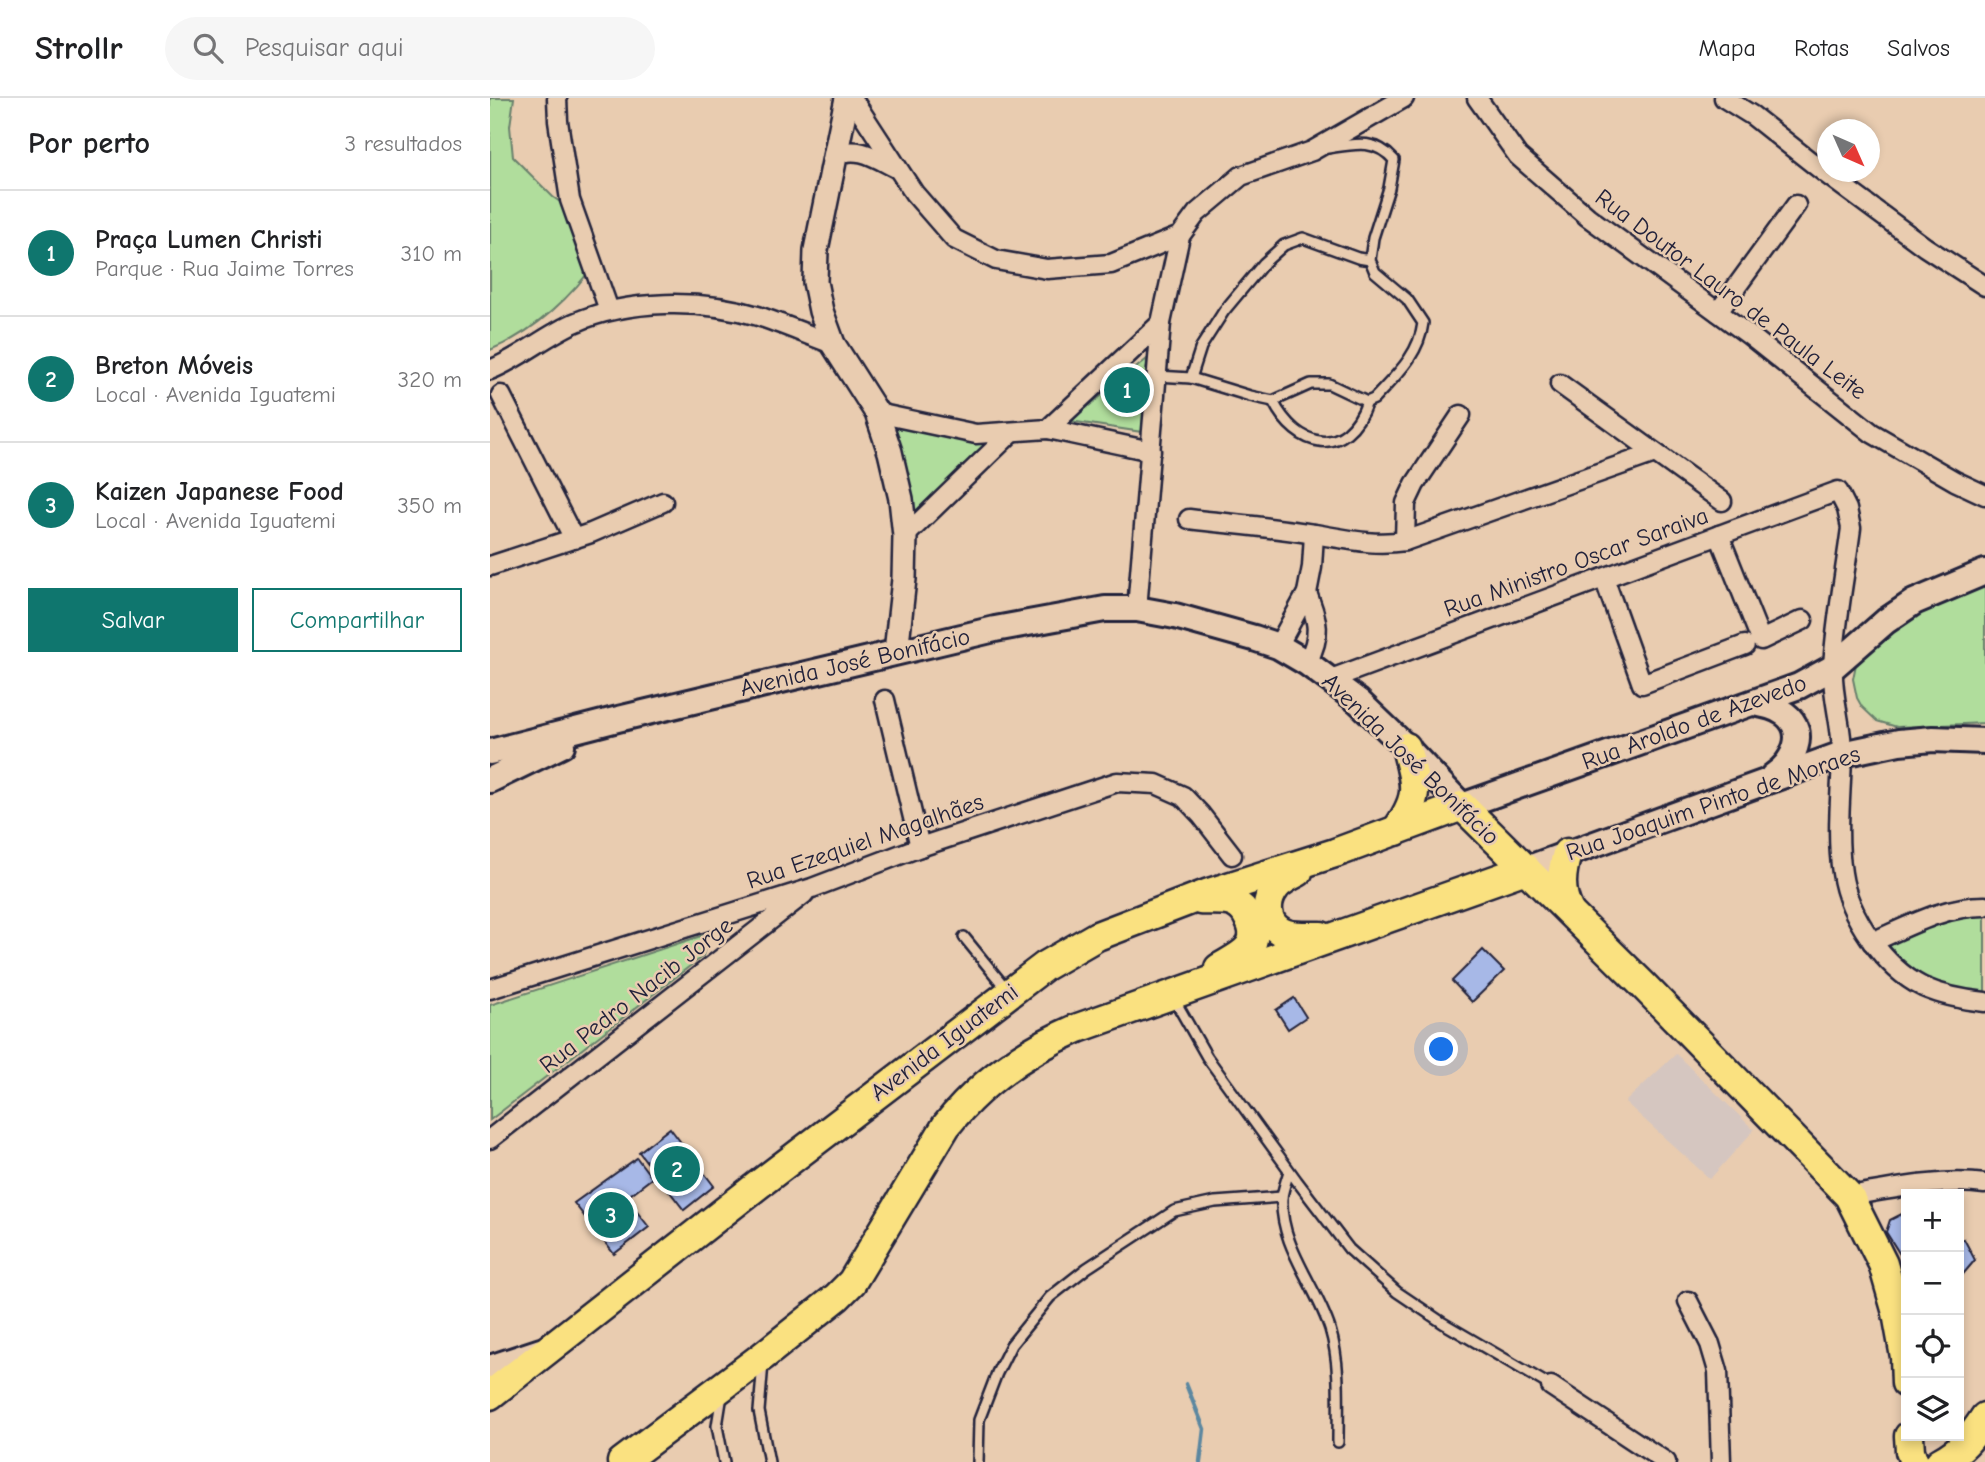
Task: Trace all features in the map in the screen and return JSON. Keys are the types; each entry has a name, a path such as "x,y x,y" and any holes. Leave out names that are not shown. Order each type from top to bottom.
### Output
{"main road":[{"name":"Rua Aroldo de Azevedo","path":"1462,806 1799,686 1832,668 1886,621 1914,602 1985,572"},
{"name":"Avenida José Bonifácio","path":"490,752 896,652 995,629 1105,609 1137,609 1175,616 1278,646 1331,679 1406,747 1782,1125 1849,1196 1883,1265 1897,1313 1906,1378"},
{"path":"1753,703 1772,707 1788,716 1797,731 1796,752 1782,770 1761,784"},
{"path":"490,780 618,719"},
{"name":"Rua Joaquim Pinto de Moraes","path":"1526,869 1842,754 1899,742 1933,739 1985,741"},
{"path":"1396,831 1415,797 1415,782 1406,747"},
{"name":"Avenida Iguatemi","path":"490,1395 1045,966 1097,936 1462,806"},
{"path":"1335,853 1276,886 1268,900 1267,910 1274,926 1286,934 1341,934"},
{"path":"1567,853 1561,883 1562,896 1569,911"},
{"path":"622,1462 837,1297 852,1282 946,1126 959,1110 1000,1073 1050,1040 1526,869"},
{"path":"1175,994 1243,953 1253,944 1251,921 1239,906 1233,902 1192,900"},
{"path":"490,1368 548,1348"},
{"path":"1940,1462 1958,1452 1974,1435 1985,1417"}],"street":[{"path":"557,98 570,200 609,310"},
{"path":"849,98 816,250 815,271 821,311 833,344 877,413 901,499 905,536 904,579 896,652"},
{"path":"849,98 914,193 954,239 996,260 1047,269 1111,264 1180,236"},
{"path":"1137,609 1161,323 1180,236 1197,213 1241,176 1312,151 1404,98"},
{"name":"Rua Doutor Lauro de Paula Leite","path":"1477,98 1518,156 1588,218 1718,312 1872,433 1955,481 1985,495"},
{"path":"1724,98 1753,116 1925,247 1985,286"},
{"path":"835,156 844,151 861,152 899,169"},
{"path":"1718,312 1796,205"},
{"path":"1153,247 1173,270"},
{"path":"491,366 571,324 609,310 657,304 699,306 756,315 833,344"},
{"path":"1048,429 1161,323"},
{"path":"1560,384 1722,501"},
{"path":"501,395 574,539"},
{"path":"877,413 976,434 1048,429 1151,451"},
{"path":"1405,541 1406,503 1415,484 1461,415"},
{"path":"905,536 1011,433"},
{"path":"1189,519 1314,534 1365,544 1405,541 1655,453"},
{"name":"Rua Ministro Oscar Saraiva","path":"1331,679 1838,491 1847,509 1851,528 1832,668"},
{"path":"490,566 574,539 663,502"},
{"path":"1278,646 1307,593 1314,534"},
{"path":"1719,535 1761,640 1802,620"},
{"path":"1604,578 1642,684 1745,645"},
{"path":"1307,593 1318,623 1316,646 1307,663"},
{"path":"1832,668 1842,754 1839,785 1842,872 1847,896 1872,942 1894,965 1923,986 1985,1002"},
{"path":"885,700 920,847"},
{"name":"Rua Ezequiel Magalhães","path":"490,989 812,888 920,847 1117,782 1156,784 1183,796 1232,855"},
{"name":"Rua Pedro Nacib Jorge","path":"490,1139 812,888"},
{"path":"1872,942 1933,915 1965,906 1985,906"},
{"path":"1849,1196 1888,1189 1970,1182 1985,1184"},
{"path":"1688,1301 1710,1344 1718,1371 1721,1462"},
{"path":"1551,1387 1665,1462"}],"lane":[{"path":"1273,401 1280,415 1300,434 1319,441 1340,440 1353,430 1361,419 1367,402 1374,399 1412,357 1422,336 1423,323 1407,299 1375,272 1370,260 1373,238 1389,188 1394,160 1378,146 1356,144 1312,151"},
{"path":"1191,378 1201,346 1224,311 1264,263 1284,246 1303,238 1370,260"},
{"path":"1157,376 1191,378 1273,401 1311,384 1329,384 1367,402"},
{"path":"964,937 1009,992"},
{"path":"1175,994 1207,1057 1349,1249 1397,1292 1471,1341 1551,1387"},
{"path":"1289,1171 1282,1197 1284,1222 1297,1259 1324,1312 1336,1354 1338,1442"},
{"path":"978,1462 979,1420 997,1373 1011,1345 1050,1297 1087,1268 1174,1211 1215,1202 1282,1197"},
{"path":"763,1356 759,1410 769,1462"},
{"path":"724,1462 717,1426 725,1383"}],"shaded area":[{"path":"1676,1054 1754,1130 1710,1179 1625,1102"}],"green space":[{"path":"490,98 514,98 510,126 513,157 592,231 599,258 577,286 551,312 522,334 490,350"},
{"path":"1147,359 1142,432 1070,421"},
{"path":"893,423 985,444 916,514"},
{"path":"1985,580 1985,723 1897,727 1877,721 1862,707 1857,698 1853,679 1857,659 1896,622"},
{"path":"1985,911 1985,993 1941,985 1929,980 1908,965 1886,942 1919,926"},
{"path":"707,934 703,956 490,1120 490,1005"}],"building":[{"path":"1483,950 1504,971 1472,1002 1452,981"},
{"path":"1294,998 1306,1017 1288,1029 1276,1010"},
{"path":"670,1128 714,1186 684,1210 639,1152"},
{"path":"637,1158 652,1178 626,1198 649,1227 614,1254 574,1203"},
{"path":"1901,1214 1901,1256 1886,1232 1890,1220"},
{"path":"1964,1239 1975,1260 1964,1273"}],"waterway":[{"path":"1186,1384 1204,1429 1200,1462"}],"place":[{"name":"Praça Lumen Christi","path":"1127,390"},
{"name":"Breton Móveis","path":"677,1169"},
{"name":"Kaizen Japanese Food","path":"611,1215"}]}
